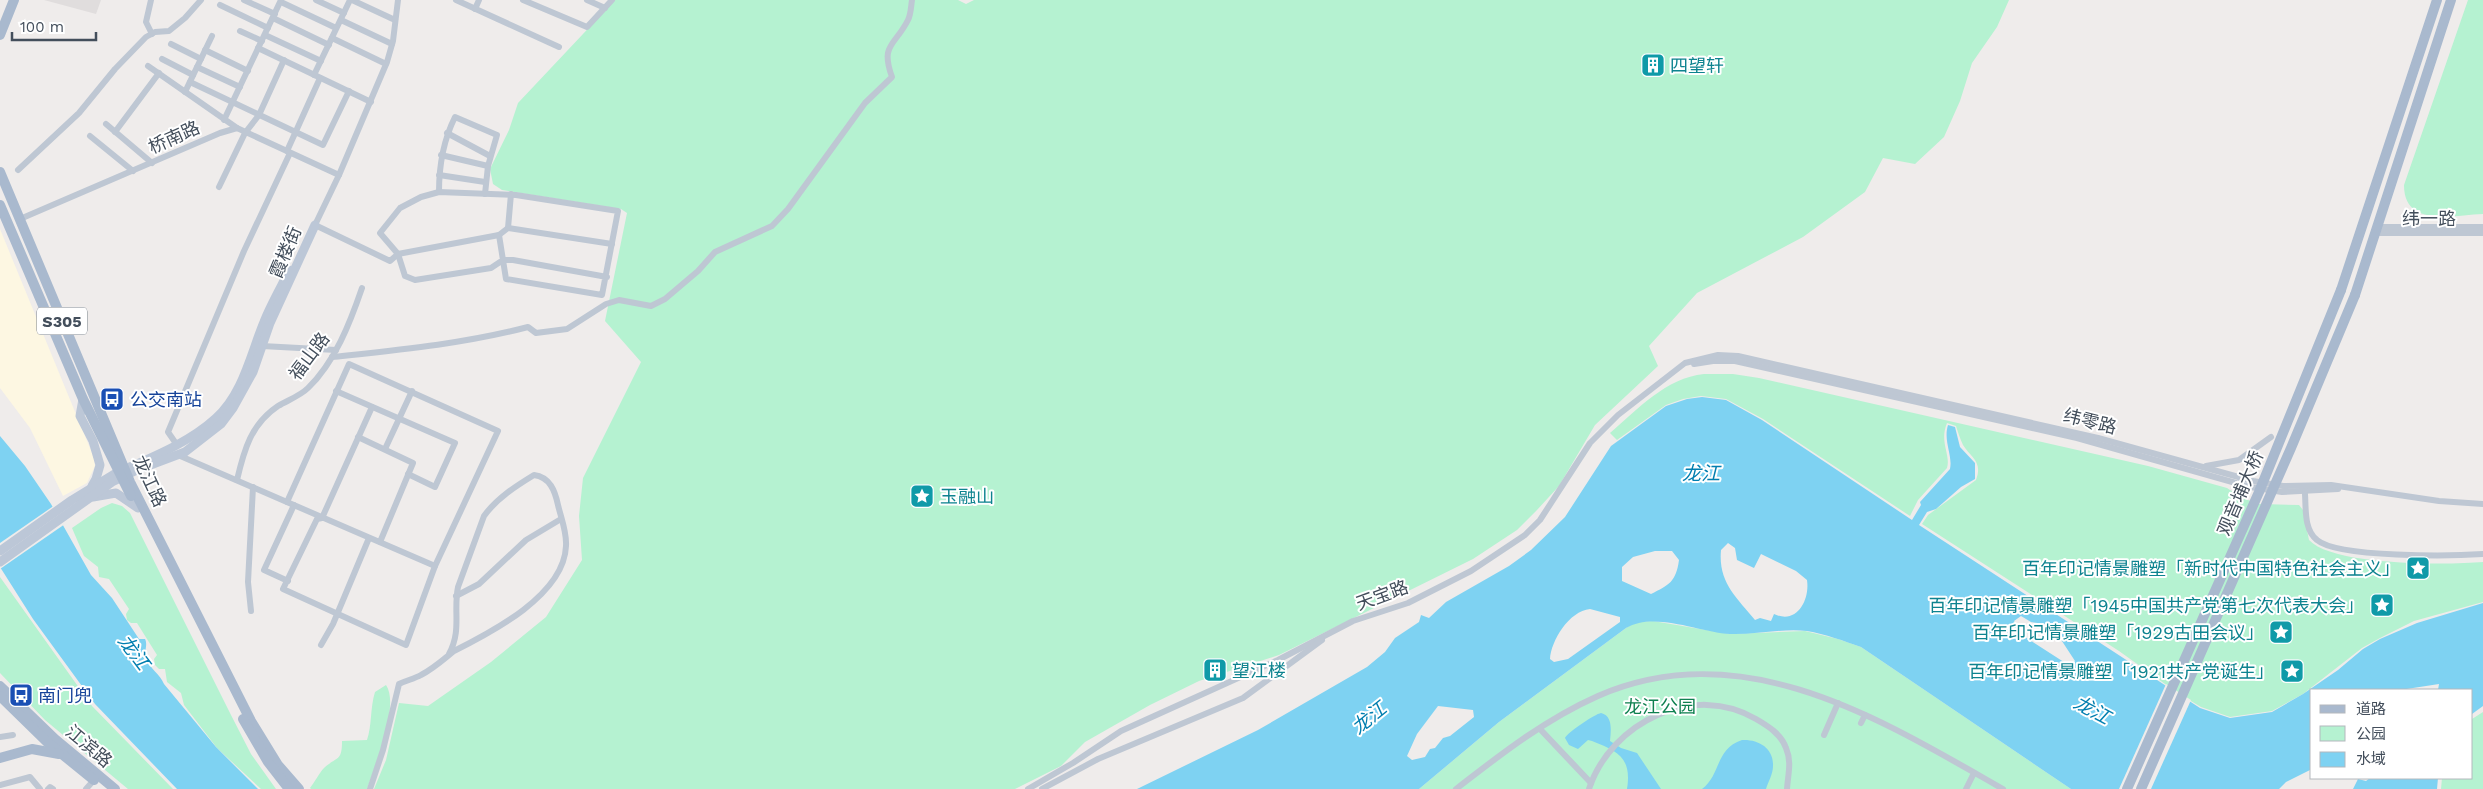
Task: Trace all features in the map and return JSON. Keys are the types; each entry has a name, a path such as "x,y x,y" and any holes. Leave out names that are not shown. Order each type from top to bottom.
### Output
{"main road":[{"path":"0,35 1,22 7,0"},
{"path":"1,22 14,0"},
{"name":"观音埔大桥","path":"2141,789 2291,448 2355,294 2452,0"},
{"name":"观音埔大桥","path":"2127,789 2259,492 2341,290 2435,3"},
{"name":"龙江路","path":"0,172 122,473 138,508 246,726 268,762 289,789"},
{"name":"龙江路","path":"0,205 84,399 251,721 278,765 299,789"},
{"name":"江滨路","path":"0,686 55,739 115,789"},
{"name":"江滨路","path":"0,696 62,755 104,789"},
{"path":"0,758 10,753 32,749 62,755"}],"street":[{"path":"151,0 146,22 152,34"},
{"path":"18,170 79,113 115,68 146,37 169,30 185,18 201,0"},
{"path":"244,0 274,16 386,64"},
{"path":"316,0 392,44"},
{"path":"177,445 168,432 288,152 321,61 342,16 351,0 395,20"},
{"path":"398,0 392,44 386,64 371,102 315,226 390,261 398,254 499,236 508,228 511,194"},
{"path":"456,0 559,47"},
{"path":"476,9 479,0"},
{"path":"523,0 587,27 612,0"},
{"path":"587,0 605,8"},
{"path":"332,357 449,344 489,337 528,327 536,333 567,329 606,304 619,300 651,306 665,299 698,271 715,252 769,228 788,209 865,103 892,77 885,60 889,48 909,19 912,0"},
{"path":"224,120 281,1 336,28"},
{"path":"220,5 265,35 321,61"},
{"path":"240,31 265,35"},
{"path":"185,92 212,36"},
{"path":"171,44 201,59"},
{"path":"258,48 371,102"},
{"path":"205,50 248,71"},
{"path":"162,60 193,75"},
{"path":"219,187 245,133 259,115 284,60"},
{"path":"148,66 245,133 339,175"},
{"path":"197,67 240,87"},
{"path":"115,132 159,73"},
{"path":"190,82 324,145 349,91"},
{"path":"439,192 441,155 447,133 455,117 497,135 490,156 485,182 486,194"},
{"path":"106,124 152,163"},
{"name":"桥南路","path":"20,219 220,133 237,128"},
{"path":"447,133 490,156"},
{"path":"90,136 133,172"},
{"path":"441,155 488,166"},
{"path":"439,175 485,182"},
{"path":"499,236 503,260 506,279 602,296 607,277 618,211 511,194 439,192 421,197 400,208 380,232 398,254 405,276 415,280 491,268 503,260 513,260 607,277"},
{"name":"霞楼街","path":"122,473 177,445 217,417 229,402 248,365 264,322 307,235 315,226"},
{"name":"霞楼街","path":"122,473 178,455 209,436 222,424 243,391 270,323 315,226"},
{"name":"纬一路","path":"2376,230 2483,227"},
{"path":"508,228 612,244"},
{"name":"纬一路","path":"2376,230 2483,233"},
{"name":"福山路","path":"237,480 243,454 256,426 278,406 306,390 332,357 362,288"},
{"path":"262,346 336,350"},
{"name":"纬零路","path":"1692,362 1718,355 1738,356 2098,438 2229,476 2283,486 2331,485 2439,501 2483,504"},
{"name":"纬零路","path":"1692,362 1713,360 1735,361 2077,438 2250,487 2282,492 2331,489 2359,491 2439,504 2483,508"},
{"name":"天宝路","path":"1028,789 1074,763 1121,731 1278,660 1353,621 1408,603 1471,571 1525,535 1540,520 1590,443 1607,426 1672,372 1692,362"},
{"name":"天宝路","path":"1042,789 1098,759 1236,702 1322,640 1354,625 1409,606 1472,574 1497,558 1543,523 1593,445 1608,429 1692,362"},
{"path":"286,502 349,364 498,430 435,566 406,645 283,589 317,519 322,518 372,407"},
{"path":"336,391 455,443 436,487 408,474"},
{"path":"385,450 412,391"},
{"path":"84,399 80,416 93,441 100,465 90,493"},
{"path":"358,437 413,463 380,542"},
{"path":"2203,467 2239,460 2271,437"},
{"path":"178,455 435,566"},
{"path":"0,562 69,508 122,473"},
{"path":"370,789 386,740 399,684 409,678 421,675 449,654 514,618 541,595 558,570 566,548 566,534 554,490 547,479 534,475 491,506 484,516 456,596 458,620 454,644 449,654"},
{"path":"251,611 248,582 253,487"},
{"path":"90,493 116,493 138,508"},
{"path":"2305,494 2307,523 2317,541 2324,544 2391,554 2483,554"},
{"path":"288,581 264,570 294,506"},
{"path":"0,551 69,508"},
{"path":"456,596 479,584 526,540 562,519"},
{"path":"322,645 369,538"},
{"path":"1456,789 1510,747 1600,696 1636,683 1666,678 1718,676 1762,679 1806,690 1865,715 2003,789"},
{"path":"1824,735 1838,703"},
{"path":"1540,729 1590,786 1606,757 1641,723 1677,708 1704,704 1724,706 1752,716 1782,739 1790,762 1787,789"},
{"path":"1861,723 1865,715"},
{"path":"0,737 13,734"},
{"path":"1966,789 1974,773"},
{"path":"0,785 30,776 40,789"},
{"path":"86,789 94,780"},
{"path":"48,789 50,787 53,789"}],"shaded area":[{"path":"44,0 101,0 96,14"},
{"path":"0,229 94,458 95,466 87,483 63,496 30,428 0,388"}],"green space":[{"path":"615,0 958,0 966,4 974,0 2009,0 1997,27 1972,63 1960,101 1944,137 1915,164 1883,158 1865,192 1803,237 1697,293 1649,346 1658,366 1595,425 1559,486 1517,530 1473,559 1279,655 1199,681 1150,705 1085,742 1061,766 1015,789 374,789 386,760 399,703 428,706 491,662 546,617 582,560 579,516 583,478 641,362 605,321 627,213 621,209 502,190 493,184 490,169 509,130 518,103"},
{"path":"2468,0 2483,0 2483,214 2445,217 2432,216 2412,208 2406,199 2404,185"},
{"path":"1704,374 1733,374 1759,378 2148,466 2227,488 2242,498 2260,504 2299,505 2303,510 2309,540 2322,549 2341,555 2392,562 2483,562 2483,602 2414,621 2380,638 2362,648 2303,694 2272,711 2230,717 2201,707 2179,694 2119,651 1922,524 1928,515 1976,480 1978,474 1977,464 1963,445 1956,426 1947,423 1945,430 1944,436 1948,458 1947,468 1918,500 1910,516 1763,419 1726,399 1701,396 1683,399 1666,405 1617,440 1610,433 1665,388 1690,377"},
{"path":"112,503 122,506 130,513 251,754 276,789 261,789 217,748 184,705 181,693 167,682 165,669 159,669 155,665 154,659 157,655 137,623 131,623 127,620 126,614 129,609 109,579 99,577 98,567 84,556 72,528 101,508"},
{"path":"0,577 92,706 173,789 128,789 45,720 0,673"},
{"name":"龙江公园","path":"1653,621 1730,634 1805,631 1861,647 2071,789 1419,789 1499,722 1626,628 1636,622"},
{"path":"386,685 390,694 388,721 385,736 367,789 311,789 322,770 340,756 342,741 367,740 375,692"},
{"path":"2483,712 2483,789 2441,789 2442,779 2473,779 2473,718"}],"water":[{"name":"龙江","path":"1702,397 1726,400 1762,420 1912,520 1921,505 1920,502 1950,469 1947,431 1948,425 1955,427 1960,447 1975,463 1975,479 1961,487 1936,509 1927,512 1919,525 2200,708 2230,718 2272,712 2310,689 2310,770 2286,782 2279,789 2071,789 1861,647 1807,631 1788,630 1730,634 1650,621 1637,623 1626,628 1499,722 1419,789 1137,789 1258,730 1367,667 1385,652 1395,638 1419,622 1421,615 1429,618 1446,602 1509,566 1531,550 1565,517 1611,446 1666,406 1687,399","holes":["1728,543 1735,548 1737,560 1754,568 1761,554 1796,571 1807,580 1806,595 1800,609 1789,616 1782,617 1774,614 1771,621 1760,618 1755,620 1735,596 1725,580 1722,571 1721,550","1655,551 1672,551 1679,560 1676,573 1671,582 1651,594 1622,581 1622,567 1633,557","1590,609 1620,617 1620,622 1568,659 1554,662 1550,659 1551,652 1562,628 1575,615","2021,616 2031,622 2045,624 2051,633 2058,635 2075,661 2070,666 2019,633 2014,621","1438,706 1473,710 1474,717 1450,736 1443,738 1435,748 1430,749 1425,757 1412,760 1407,756 1417,734"]},
{"name":"龙江","path":"0,436 25,466 51,504 91,575 112,598 139,639 145,639 146,658 150,665 216,747 258,789 177,789 95,704 33,619 0,567"},
{"name":"龙江","path":"2483,603 2483,706 2473,713 2473,689 2438,689 2439,684 2406,689 2310,689 2338,670 2363,649 2380,639 2417,623"},
{"path":"1601,713 1608,717 1609,720 1611,728 1610,741 1621,748 1637,753 1661,789 1627,789 1628,778 1625,763 1616,752 1588,740 1578,749 1569,745 1565,738 1567,735 1593,716"},
{"path":"1742,740 1759,743 1771,754 1773,769 1766,789 1702,789 1712,777 1727,749"},
{"path":"2358,779 2366,781 2369,779 2438,779 2437,789 2353,789"}],"pier":[{"path":"55,505 65,524 0,569 0,543"},
{"path":"2166,684 2191,700 2151,789 2119,789"}],"place":[{"name":"四望轩","path":"1653,65"},
{"name":"公交南站","path":"112,399"},
{"name":"玉融山","path":"922,496"},
{"name":"百年印记情景雕塑「新时代中国特色社会主义」","path":"2418,568"},
{"name":"百年印记情景雕塑「1945中国共产党第七次代表大会」","path":"2382,605"},
{"name":"百年印记情景雕塑「1929古田会议」","path":"2281,632"},
{"name":"望江楼","path":"1215,670"},
{"name":"百年印记情景雕塑「1921共产党诞生」","path":"2292,671"},
{"name":"南门兜","path":"21,695"}]}
